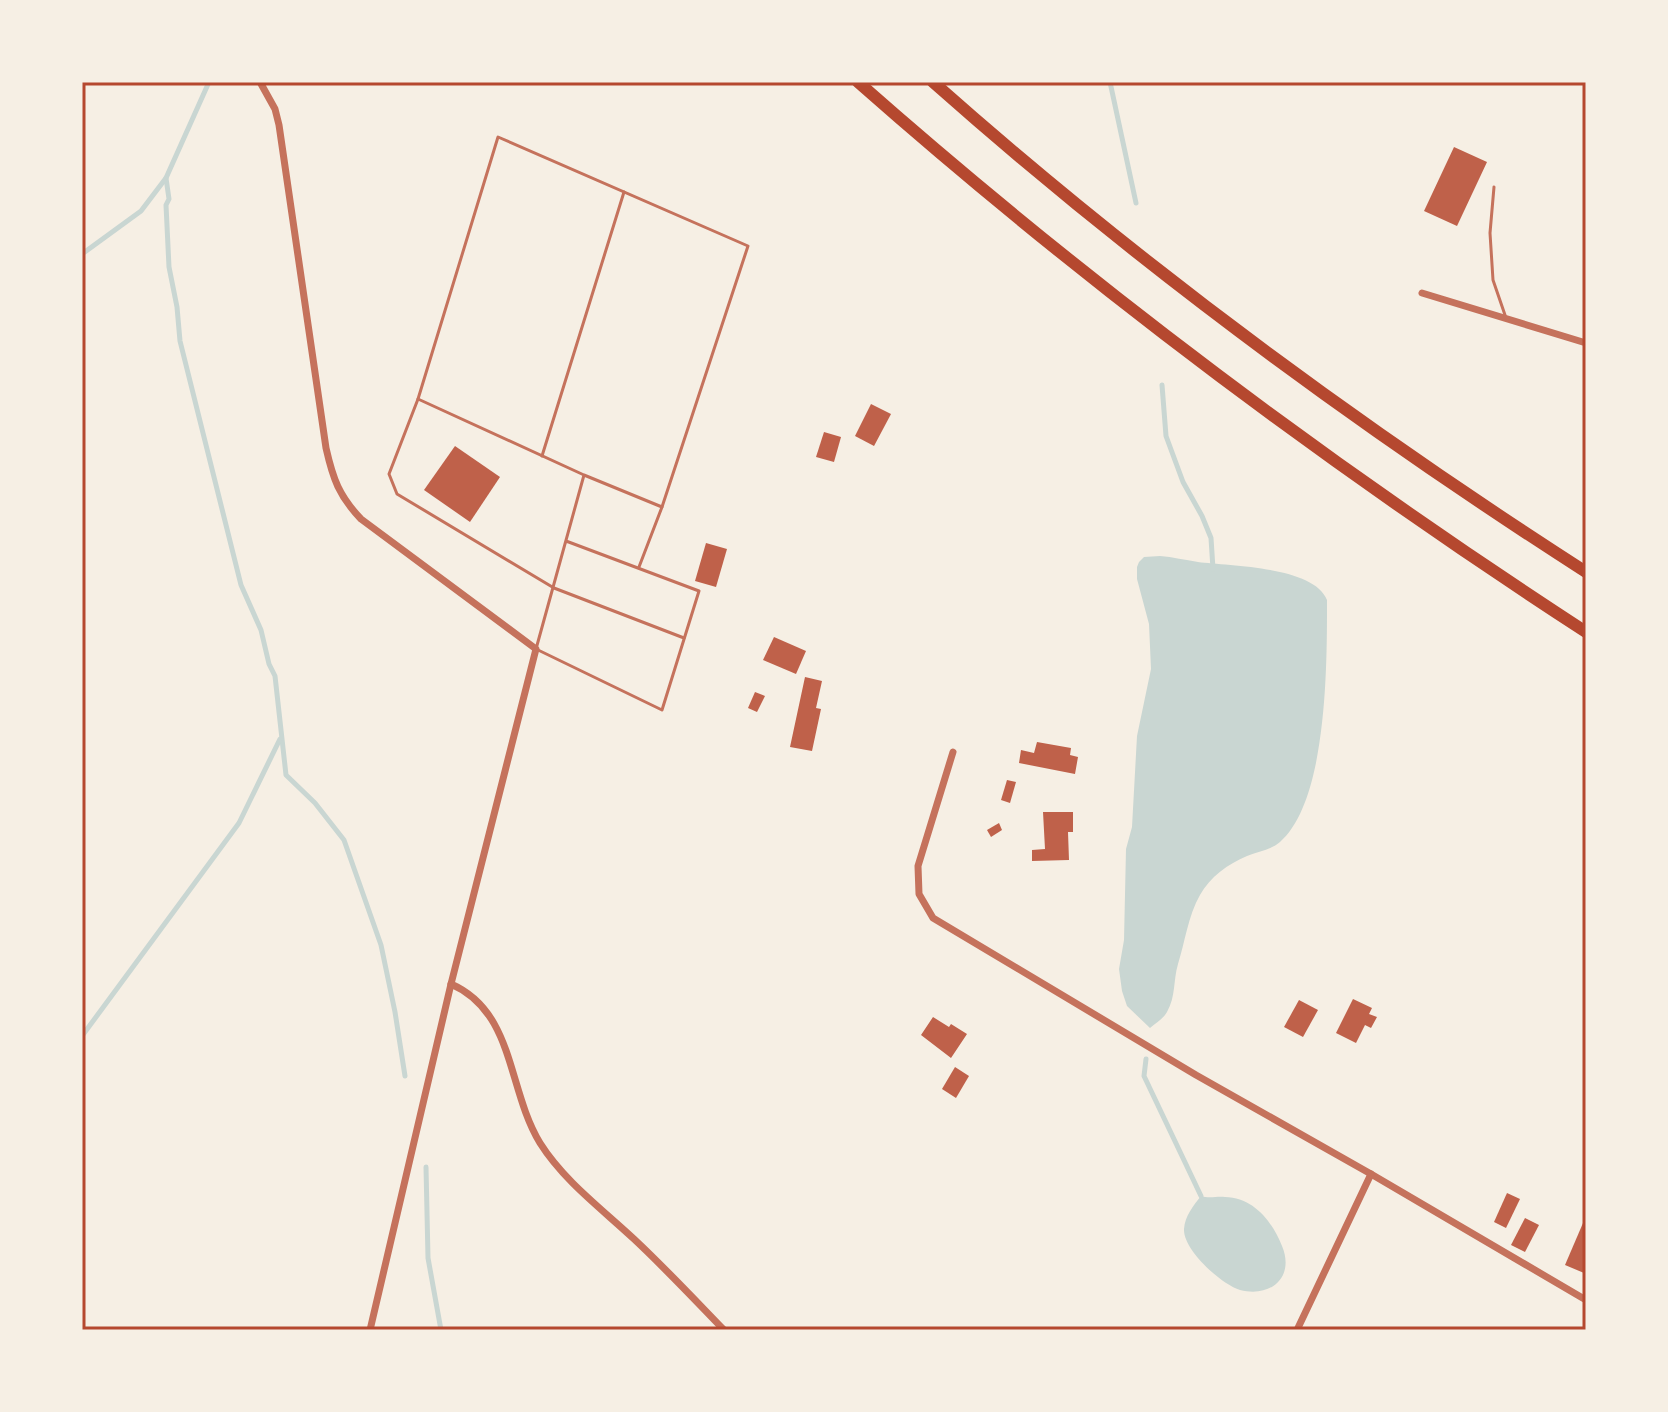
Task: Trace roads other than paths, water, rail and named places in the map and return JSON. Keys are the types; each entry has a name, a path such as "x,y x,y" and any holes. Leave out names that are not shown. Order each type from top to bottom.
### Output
{"highway":[{"path":"858,82 999,205 1226,383 1412,517 1586,632"},
{"path":"933,82 1054,186 1256,344 1440,477 1586,572"}],"street":[{"path":"260,82 275,109 279,125 326,448 333,478 344,501 361,519 536,649 451,984 370,1330"},
{"path":"1422,293 1586,343"},
{"path":"953,752 918,866 919,894 933,918 1196,1075 1586,1300"},
{"path":"451,984 474,995 490,1014 503,1042 520,1100 542,1145 583,1192 724,1330"},
{"path":"1297,1330 1371,1174"}],"lane":[{"path":"639,568 748,246 498,137 418,399 389,474 397,494 554,588 684,638"},
{"path":"1494,187 1490,233 1493,280 1506,318"},
{"path":"542,456 624,192"},
{"path":"418,399 662,507"},
{"path":"566,541 699,591 662,710 536,649 584,475"}],"waterway":[{"path":"82,254 141,211 166,178 209,82"},
{"path":"1110,82 1136,203"},
{"path":"166,178 169,267 180,341 241,585 261,630 275,676 286,775 315,803 344,840 381,945 405,1076"},
{"path":"1162,385 1166,436 1183,482 1211,538 1213,569"},
{"path":"82,1036 239,823 280,739"},
{"path":"1146,1059 1144,1076 1201,1196"},
{"path":"426,1167 428,1258 441,1330"}]}
